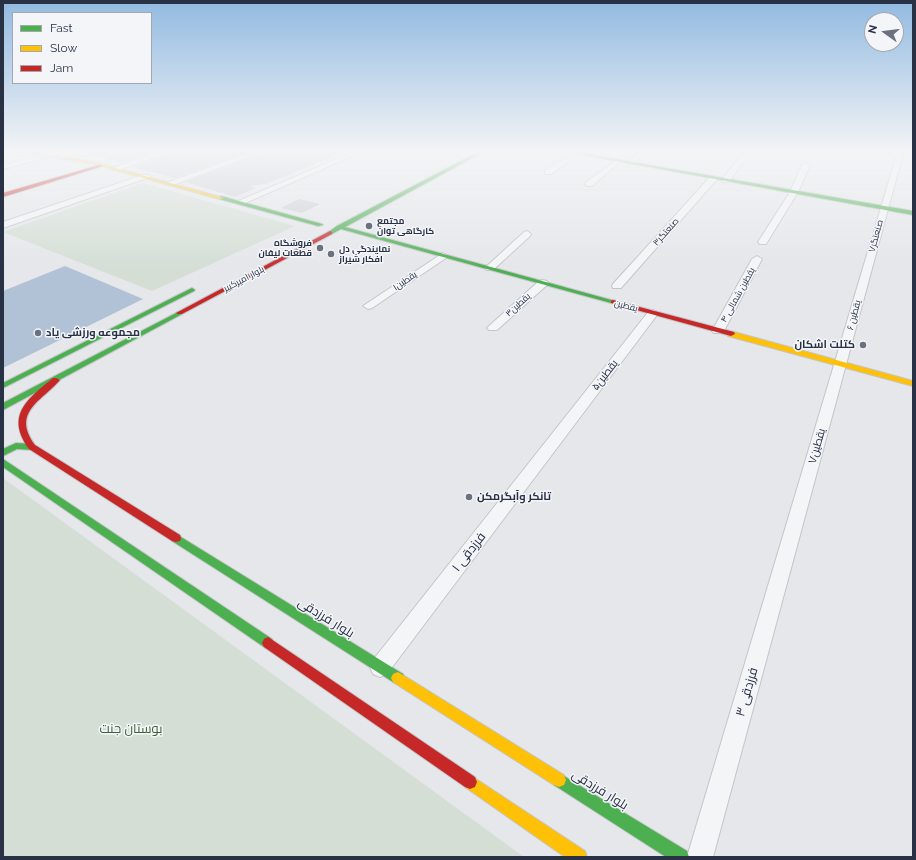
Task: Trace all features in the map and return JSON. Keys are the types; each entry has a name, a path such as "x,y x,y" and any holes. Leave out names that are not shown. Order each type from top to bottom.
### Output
{"street":[{"path":"3,195 19,190"},
{"path":"3,225 107,190"},
{"path":"196,190 323,223 306,232"},
{"path":"240,202 267,190"},
{"name":"بلوار امیرکبیر","path":"3,407 409,190"},
{"name":"صنعتگر۳","path":"617,286 703,190"},
{"path":"783,190 913,213"},
{"name":"صنعتگر۷","path":"868,265 889,190"},
{"path":"763,242 794,192"},
{"name":"یقطین","path":"340,227 913,384"},
{"path":"490,268 527,234"},
{"name":"یقطین۱","path":"368,306 442,256"},
{"name":"یقطین شمالی ۴","path":"718,331 757,259"},
{"name":"یقطین ۶","path":"840,364 868,265"},
{"name":"یقطین۳","path":"493,328 543,283"},
{"path":"3,386 202,285"},
{"name":"یقطین۵","path":"557,437 653,313"},
{"name":"یقطین۷","path":"794,528 840,364"},
{"path":"3,378 37,369"},
{"name":"بلوار فرزدقی","path":"61,376 36,398 24,415 22,430 32,447 682,857"},
{"name":"فرزدقی ۱","path":"380,667 557,437"},
{"path":"3,453 16,446 32,447"},
{"path":"4,462 579,857"},
{"name":"فرزدقی ۳","path":"700,857 794,528"}],"green space":[{"path":"123,190 168,190 295,226 152,291 3,232"},
{"name":"بوستان جنت","path":"3,478 524,857 3,857"}],"water":[{"name":"مجموعه ورزشی یاد","path":"65,266 143,299 3,368 3,291"}],"building":[{"path":"212,190 251,190 235,197"},
{"path":"299,199 320,204 302,213 281,208"}],"traffic: fast":[{"path":"330,233 410,190"},
{"path":"784,190 913,213"},
{"path":"221,198 320,225"},
{"path":"339,227 613,302"},
{"path":"3,386 192,290"},
{"path":"3,407 180,313"},
{"path":"3,453 16,446 32,447"},
{"path":"3,462 268,643"},
{"path":"176,538 398,678"},
{"path":"559,780 681,857"}],"traffic: slow":[{"path":"192,190 221,198"},
{"path":"731,334 913,384"},
{"path":"398,678 559,780"},
{"path":"470,782 579,857"}],"traffic: jam":[{"path":"3,195 19,190"},
{"path":"180,313 330,233"},
{"path":"613,302 731,334"},
{"path":"56,380 37,396 26,410 23,417 22,425 24,433 32,447 176,538"},
{"path":"268,643 470,782"}],"place":[{"name":"مجتمع کارگاهی توان","path":"369,226"},
{"name":"فروشگاه قطعات لیفان","path":"320,248"},
{"name":"نمایندگی دل افکار شیراز","path":"331,254"},
{"name":"مجموعه ورزشی یاد","path":"38,333"},
{"name":"کتلت اشکان","path":"863,345"},
{"name":"تانکر وآبگرمکن","path":"469,497"}]}
